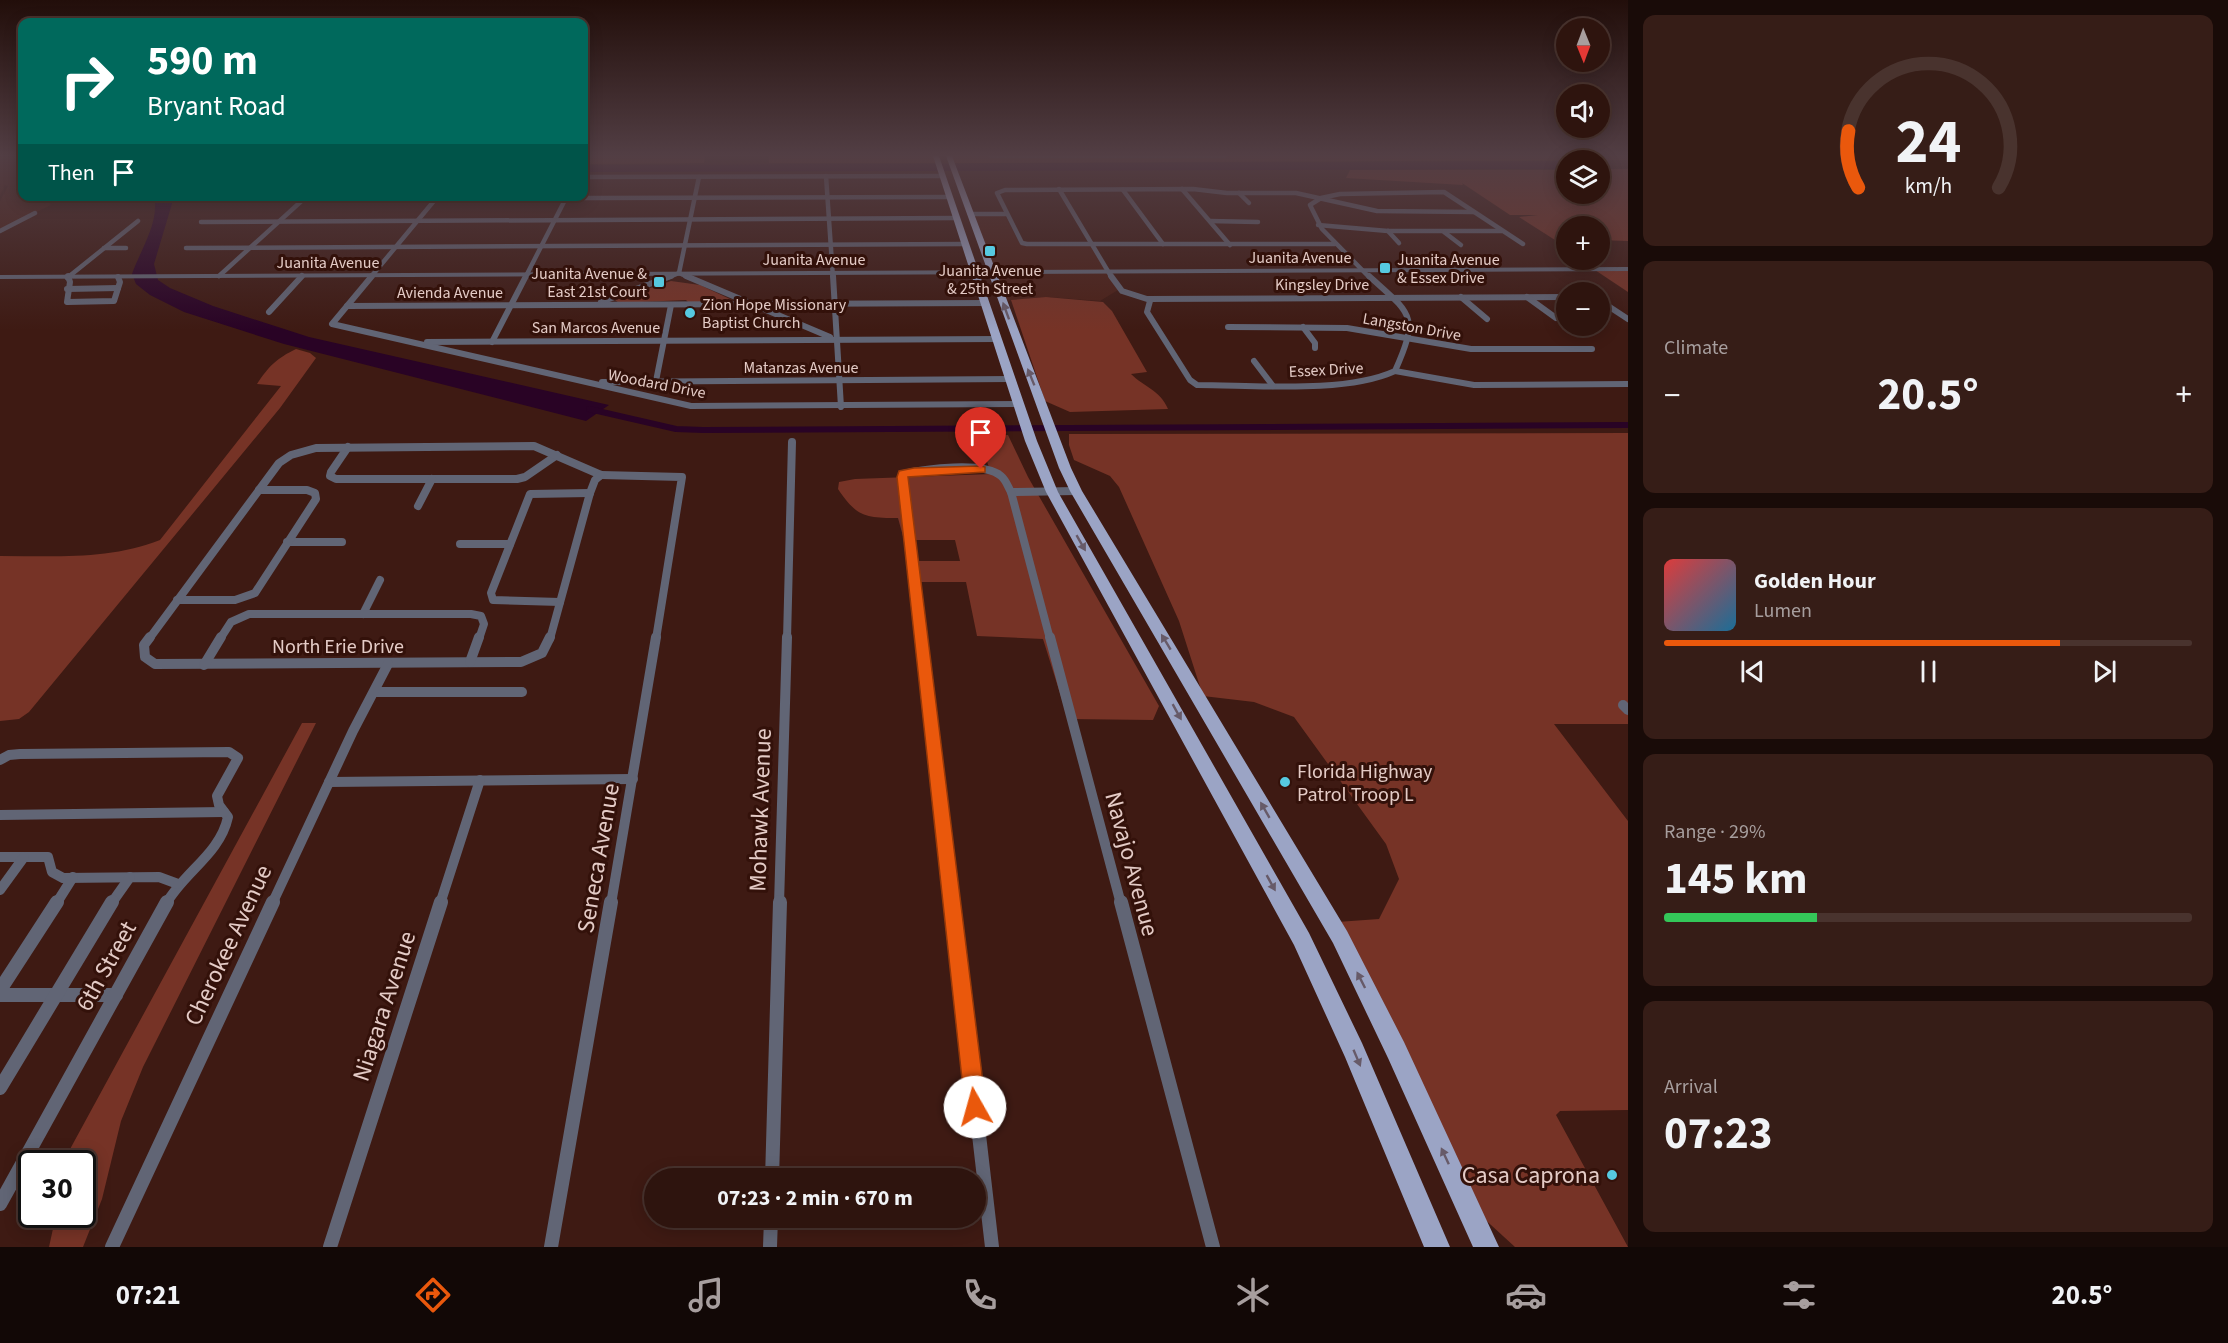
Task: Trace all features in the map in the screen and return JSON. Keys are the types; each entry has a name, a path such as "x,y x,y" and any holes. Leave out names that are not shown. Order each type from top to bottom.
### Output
{"main road":[{"path":"955,214 1031,441 1052,492 1302,939 1354,1051 1437,1247"},
{"path":"970,214 1020,350 1076,491 1340,937 1396,1050 1486,1247"},
{"path":"994,327 1007,336 1016,338"},
{"path":"998,339 1012,343 1020,350"}],"street":[{"path":"0,231 32,214"},
{"path":"219,276 287,214"},
{"path":"347,306 423,214"},
{"path":"492,342 559,214"},
{"path":"679,273 693,214"},
{"path":"828,214 841,407"},
{"path":"1007,214 1022,243 1335,244"},
{"path":"1074,214 1122,291 1150,302"},
{"path":"1141,214 1163,244"},
{"path":"1204,214 1230,245"},
{"path":"1311,214 1335,244 1404,307 1411,321 1409,339 1395,371 1474,385 1628,384"},
{"path":"1477,214 1523,244"},
{"path":"201,222 957,218"},
{"path":"118,277 120,282 114,301 67,302 67,289 70,282 67,277 138,221"},
{"path":"1210,221 1258,222"},
{"path":"1318,225 1388,231 1503,231"},
{"path":"1388,231 1399,243"},
{"path":"1444,232 1461,245"},
{"path":"186,248 966,244"},
{"path":"104,249 126,248"},
{"name":"Juanita Avenue","path":"0,277 1628,269"},
{"path":"593,305 679,273 835,339"},
{"path":"269,312 302,276"},
{"path":"67,289 118,288"},
{"path":"1461,297 1487,319"},
{"path":"1527,297 1556,318"},
{"name":"Kingsley Drive","path":"1150,302 1167,298 1556,297"},
{"name":"Essex Drive","path":"1150,302 1147,305 1147,312 1190,380 1197,385 1273,386 1359,383 1395,371"},
{"name":"Avienda Avenue","path":"347,306 986,303"},
{"path":"656,381 671,305"},
{"name":"Woodard Drive","path":"347,306 332,324 691,406 1022,410"},
{"path":"1610,308 1628,320"},
{"name":"Langston Drive","path":"1228,327 1303,327 1371,331 1471,349 1592,349"},
{"path":"1303,327 1315,343 1315,348"},
{"name":"San Marcos Avenue","path":"409,342 998,339"},
{"path":"1254,361 1273,386"},
{"name":"Matanzas Avenue","path":"590,383 1012,379"},
{"name":"Mohawk Avenue","path":"772,1168 792,442"},
{"path":"177,600 279,463 291,455 316,448 534,446 601,475 595,480 590,493 560,602 493,600 491,593 526,499 530,494 590,493"},
{"path":"348,447 331,472 330,476 336,480 517,479 525,477 557,455"},
{"path":"992,1247 903,474 924,470 987,470 1002,477 1011,492 1076,491"},
{"name":"Seneca Avenue","path":"550,1247 633,779 682,477 601,475"},
{"path":"418,506 432,479"},
{"path":"177,600 236,600 255,593 316,499 315,493 307,490 259,490"},
{"name":"Navajo Avenue","path":"1011,492 1213,1247"},
{"path":"287,542 342,542"},
{"path":"460,544 510,544"},
{"path":"363,614 380,580"},
{"name":"North Erie Drive","path":"177,600 144,645 145,657 155,664 521,662 533,658 548,646 560,602"},
{"path":"204,665 231,622 249,614 471,614 481,616 484,624 470,662"},
{"name":"Cherokee Avenue","path":"112,1247 329,782 388,664"},
{"path":"375,692 522,692"},
{"name":"6th Street","path":"0,1204 178,884 209,853 228,821 217,801 238,758 229,752 4,757"},
{"path":"329,782 633,779"},
{"name":"Niagara Avenue","path":"330,1247 480,780"},
{"path":"0,815 224,812"},
{"path":"0,857 48,858 55,876 166,879 178,884"},
{"path":"0,890 24,857"},
{"path":"0,990 73,877"},
{"path":"0,1088 121,888 130,877"},
{"path":"0,994 116,995"},
{"path":"770,1247 771,1228"}],"shaded area":[{"path":"0,214 32,214 0,230"},
{"path":"169,214 154,264 158,280 170,288 213,306 309,337 609,405 586,421 284,344 184,312 150,295 136,284 132,274 154,216"},
{"path":"1509,214 1628,214 1628,241 1610,240 1610,216 1556,216 1555,240 1519,217 1538,215"},
{"path":"973,215 1005,215 1020,244 1091,245 1105,270 995,271"},
{"path":"1595,270 1628,270 1628,292"},
{"path":"1106,272 1118,290 1100,301 1046,297 1005,301 996,273"},
{"path":"671,281 700,285 732,300 689,303 686,300 619,303 615,300"},
{"path":"1046,297 1103,302 1112,311 1147,372 1131,374 1161,397 1168,409 1070,412 1045,401 1011,300"},
{"path":"296,349 310,353 316,358 280,408 29,712 19,719 0,721 0,556 102,554 160,540 281,386 257,384 261,378 278,360"},
{"path":"1628,433 1628,724 1554,724 1628,821 1628,1110 1560,1111 1556,1115 1628,1247 1515,1247 1479,1214 1337,922 1379,919 1399,879 1386,844 1294,717 1254,702 1203,696 1179,621 1119,487 1110,476 1074,460 1069,445 1069,434"},
{"path":"1008,435 1028,477 1159,706 1153,720 1068,719 1043,639 977,636 966,582 913,582 908,561 960,561 955,540 904,540 898,518 863,514 851,505 838,489 839,482 855,479 991,474 979,436"},
{"path":"302,723 316,723 143,1067 121,1121 102,1199 96,1214 96,1150 70,1150"},
{"path":"53,1228 91,1228 83,1247 49,1247"}],"waterway":[{"path":"589,409 676,429 703,430 1628,425"}],"place":[{"name":"Juanita Avenue & 25th Street","path":"990,251"},
{"name":"Juanita Avenue & Essex Drive","path":"1385,268"},
{"name":"Juanita Avenue & East 21st Court","path":"659,282"},
{"name":"Zion Hope Missionary Baptist Church","path":"690,313"},
{"name":"Florida Highway Patrol Troop L","path":"1285,782"},
{"name":"Casa Caprona","path":"1612,1175"}],"route":[{"path":"975,1107 902,477 903,474 914,471 981,469"}]}
